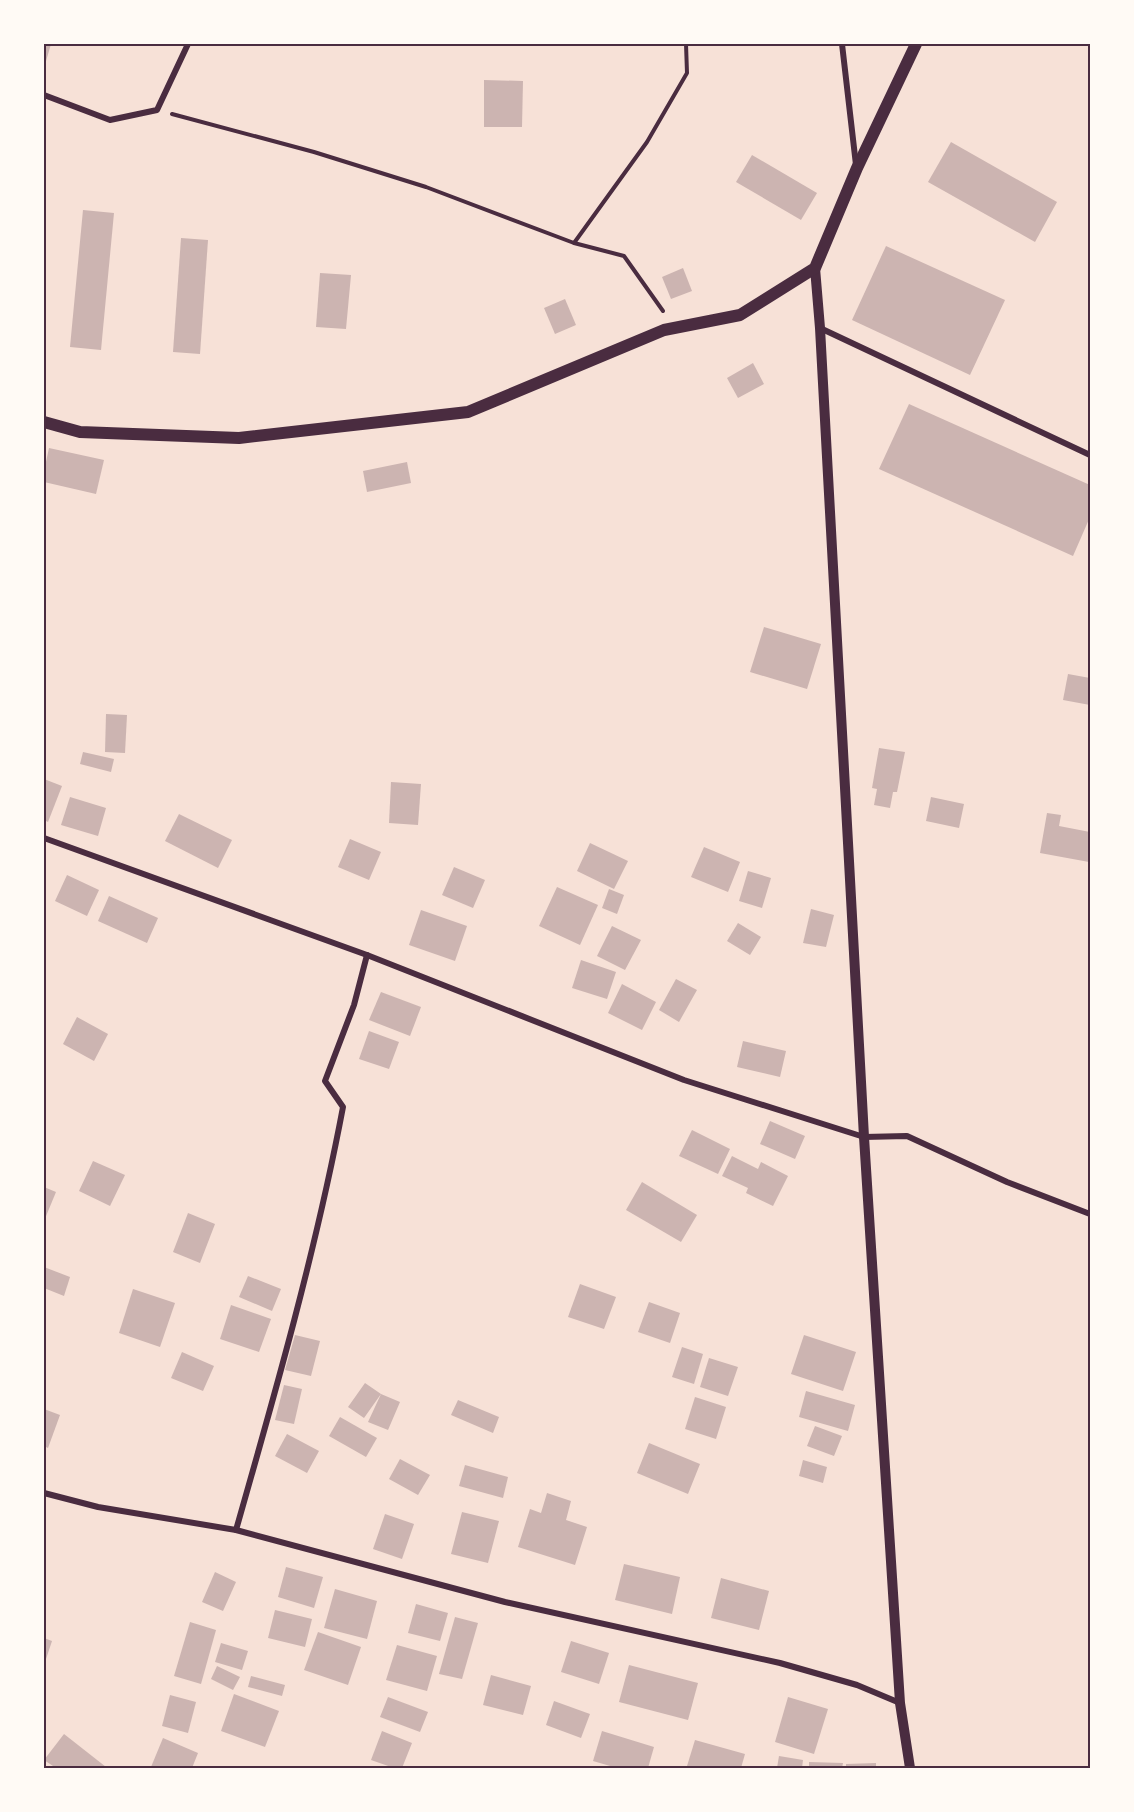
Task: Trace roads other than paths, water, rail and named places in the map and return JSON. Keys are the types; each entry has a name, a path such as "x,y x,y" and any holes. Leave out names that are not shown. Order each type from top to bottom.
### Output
{"main road":[{"path":"44,422 80,432 239,438 468,412 664,330 740,315 815,268 857,168 916,44"}],"street":[{"path":"44,95 110,120 157,110 188,44"},
{"path":"842,44 857,168"},
{"path":"815,268 864,1137 900,1703 910,1768"},
{"path":"820,328 1090,455"},
{"path":"44,838 367,955 684,1080 864,1137 907,1136 1007,1182 1090,1214"},
{"path":"236,1530 297,1316 330,1179 343,1107 325,1081 354,1005 367,955"},
{"path":"44,1493 98,1507 236,1530 505,1602 780,1664 857,1685 900,1703"}]}
